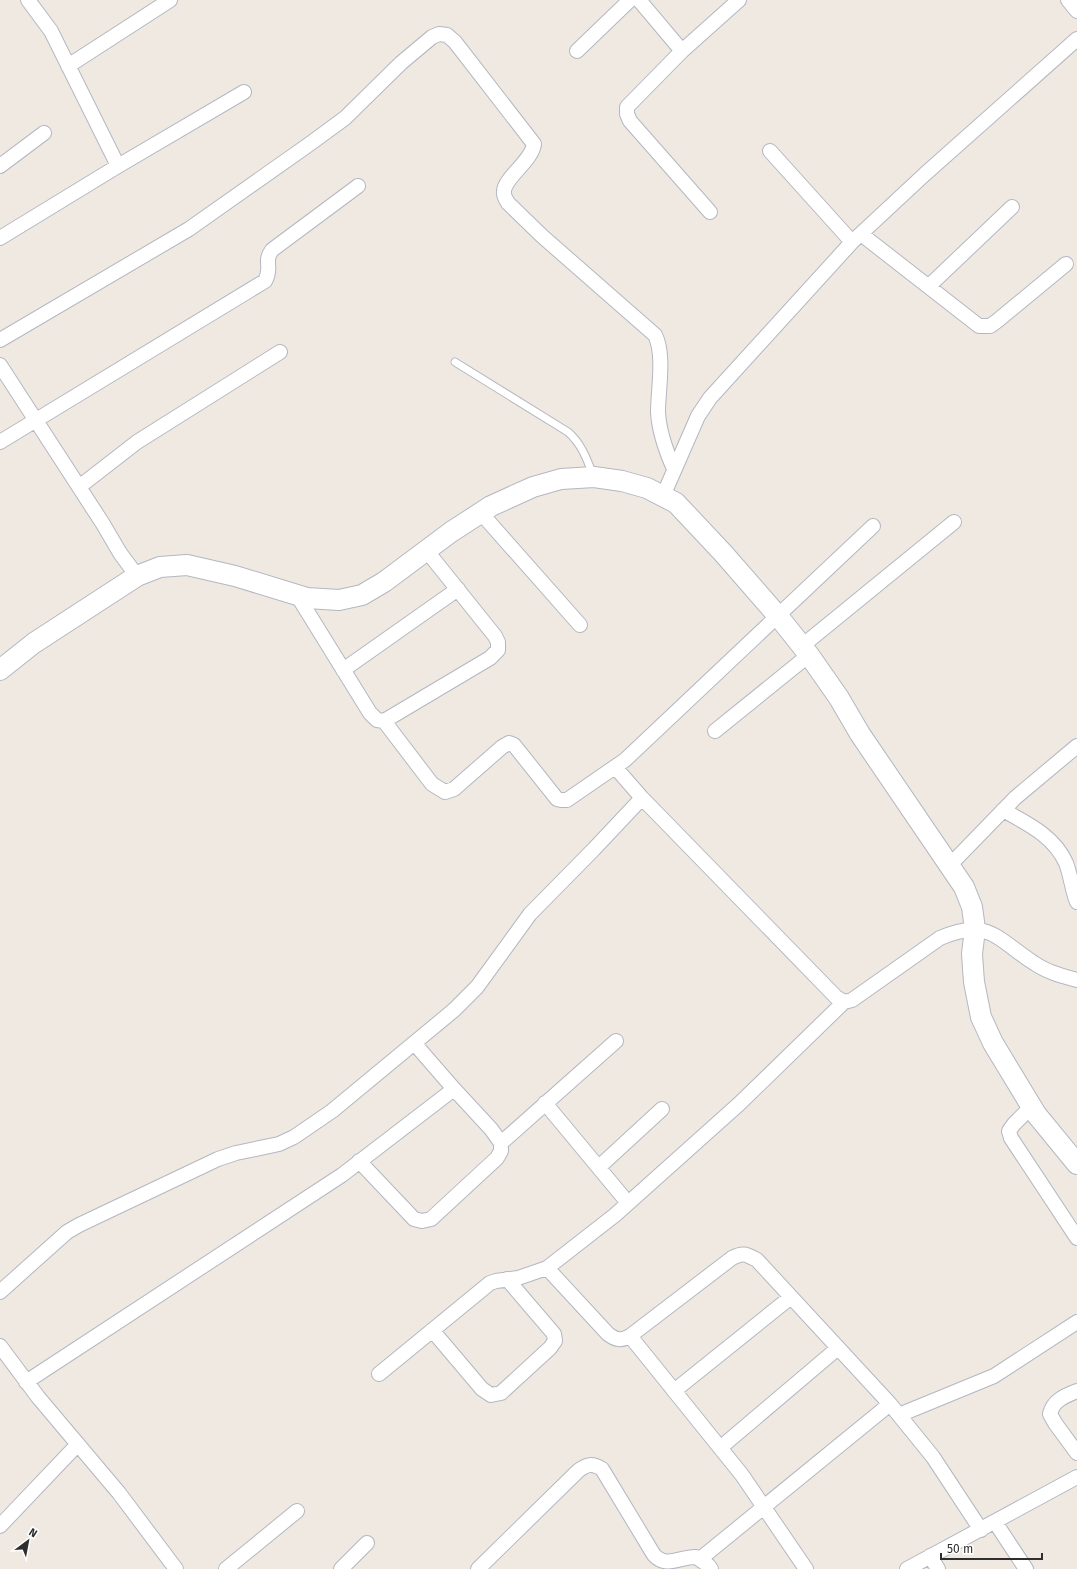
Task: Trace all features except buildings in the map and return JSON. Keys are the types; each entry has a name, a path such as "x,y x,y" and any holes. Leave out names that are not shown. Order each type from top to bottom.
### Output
{"street":[{"path":"28,0 51,31 118,166"},
{"path":"68,66 170,0"},
{"path":"577,51 630,0"},
{"path":"639,0 682,51"},
{"path":"710,212 630,121 627,114 627,107 682,51 739,0"},
{"path":"1068,0 1077,11"},
{"path":"0,340 188,229 345,118 401,63 432,37 439,34 447,35 455,42 534,144 530,154 505,186 504,197 508,203 542,236 655,335 660,349 658,414 662,436 672,463"},
{"path":"663,496 672,463 688,438 698,416 710,398 857,238 925,174 1077,39"},
{"path":"0,238 244,92"},
{"path":"0,166 44,133"},
{"path":"770,151 857,238 929,286 979,326 990,326 1066,264"},
{"path":"0,442 265,280 269,274 267,260 268,255 272,250 358,186"},
{"path":"929,286 1012,207"},
{"path":"79,487 137,442 280,352"},
{"path":"0,365 132,571"},
{"path":"0,670 132,571 187,565 234,576 308,598 340,600 362,595 384,582 451,532 491,506 533,487 561,479 594,477 622,481 647,488 676,503 723,553 778,616 805,650 839,698 864,741 964,887 972,907 975,929 972,954 974,982 981,1017 993,1043 1031,1107 1077,1164"},
{"path":"481,513 580,625"},
{"path":"714,731 805,650 954,522"},
{"path":"384,721 432,784 445,792 454,789 506,743 509,743 514,745 557,799 567,800 625,760 873,526"},
{"path":"297,595 370,713 377,720 384,721 490,658 498,650 498,642 495,636 426,550"},
{"path":"343,670 458,589"},
{"path":"950,865 1015,798 1075,752"},
{"path":"615,767 642,798 836,997 844,1002"},
{"path":"0,1292 56,1241 79,1225 218,1159 236,1153 279,1144 294,1137 332,1110 469,997 530,914 642,798"},
{"path":"1003,810 1034,827 1054,844 1065,862 1077,902"},
{"path":"379,1374 490,1283 531,1274 547,1268 615,1215 739,1104 844,1002 852,1000 940,938 975,929 987,931 997,936 1035,964 1049,971 1077,980"},
{"path":"501,1143 616,1042"},
{"path":"359,1161 414,1219 426,1221 431,1219 497,1158 501,1151 501,1143 491,1129 414,1043"},
{"path":"26,1382 342,1175 454,1089"},
{"path":"545,1103 628,1203"},
{"path":"1031,1107 1009,1131 1011,1138 1077,1238"},
{"path":"599,1167 662,1109"},
{"path":"547,1268 608,1334 616,1340 624,1340 732,1258 740,1254 748,1255 757,1260 894,1410 933,1457 981,1530"},
{"path":"432,1330 482,1389 491,1395 501,1393 550,1348 555,1341 554,1334 507,1279"},
{"path":"674,1391 791,1297"},
{"path":"700,1559 764,1507 894,1410 994,1376 1077,1322"},
{"path":"630,1336 742,1475 806,1569"},
{"path":"0,1346 26,1382 119,1493 176,1569"},
{"path":"720,1448 838,1348"},
{"path":"1077,1391 1060,1399 1052,1406 1050,1414 1077,1453"},
{"path":"0,1526 78,1444"},
{"path":"478,1569 578,1470 589,1464 596,1465 602,1469 658,1560 669,1562 692,1556 700,1559 711,1569"},
{"path":"907,1569 1077,1478"},
{"path":"226,1569 297,1511"},
{"path":"995,1522 1026,1569"},
{"path":"341,1569 367,1543"},
{"path":"930,1556 938,1569"}],"lane":[{"path":"455,362 573,437 584,451 594,477"}]}
